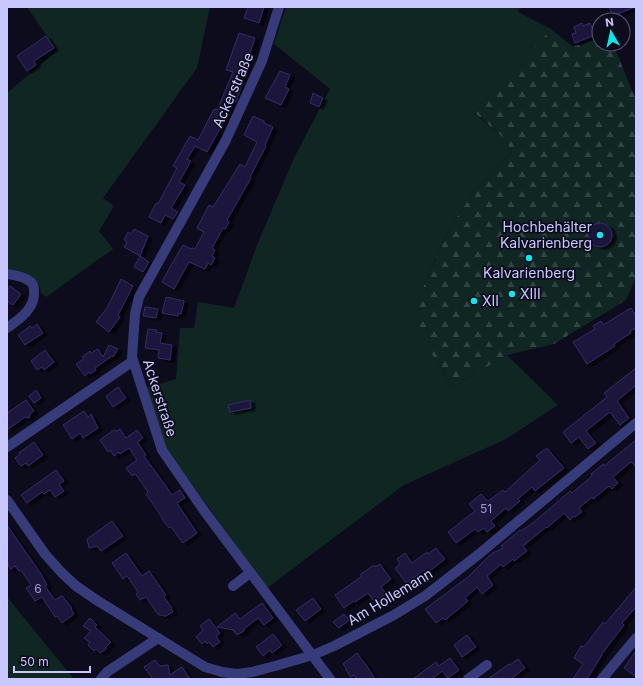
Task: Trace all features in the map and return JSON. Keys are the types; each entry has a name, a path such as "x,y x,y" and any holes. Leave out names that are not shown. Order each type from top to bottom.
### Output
{"street":[{"name":"Ackerstraße","path":"279,7 262,61 226,140 138,300 132,346 133,361 163,452 250,573 330,679"},
{"path":"7,274 28,280 33,285 34,294 33,302 27,312 18,321 7,328"},
{"path":"7,447 133,361"},
{"name":"Am Hollemann","path":"7,500 45,554 68,579 93,598 205,667 230,674 252,672 313,655 334,646 394,615 425,596 479,554 636,423"},
{"path":"233,586 250,573"},
{"path":"602,679 636,638"},
{"path":"101,679 108,672 161,641"},
{"path":"468,679 487,665"}],"green space":[{"path":"27,7 210,7 197,68 103,198 114,206 99,231 113,249 46,297 41,293 40,287 34,278 7,270 7,93 57,51"},
{"path":"286,7 521,7 518,12 551,29 475,114 505,139 512,152 471,196 455,220 444,239 417,302 430,352 439,364 451,388 507,355 558,405 504,440 404,485 267,588 165,447 146,388 176,379 180,328 194,328 198,302 234,308 257,245 294,158 330,89 274,44"},
{"path":"551,29 573,47 591,40 591,52 616,52 636,100 636,277 626,300 554,344 507,355 451,388 439,364 430,352 415,314 417,302 444,239 455,220 471,196 512,152 505,139 475,113"},
{"path":"7,597 74,679 7,679"}],"building":[{"path":"248,7 264,7 259,23 244,18"},
{"path":"609,7 635,7 623,12 611,12"},
{"path":"582,23 583,26 590,23 591,37 575,43 572,34 576,33 574,27"},
{"path":"239,33 255,38 239,87 241,88 236,102 232,100 226,115 227,116 207,152 195,146 187,159 191,161 179,182 185,185 171,208 178,212 173,219 165,215 161,223 149,217 156,203 158,204 177,168 173,166 190,136 198,140 214,109 217,110 233,72 226,70"},
{"path":"46,36 54,48 34,61 36,65 27,71 17,56"},
{"path":"280,71 290,75 285,87 289,89 281,105 265,98"},
{"path":"313,93 323,98 319,107 310,103"},
{"path":"253,116 273,127 265,145 266,146 250,177 251,178 227,220 229,222 225,229 223,228 212,248 215,250 212,256 215,258 211,265 208,263 205,269 189,262 174,289 162,282 170,267 183,245 191,249 195,249 204,232 197,228 209,205 213,207 240,164 245,167 257,142 244,135"},
{"name":"Hochbehälter Kalvarienberg","path":"600,223 609,226 612,235 609,244 600,247 591,244 588,235 591,226"},
{"path":"134,229 148,236 140,256 124,247 127,242 124,240 128,232 131,234"},
{"path":"140,256 149,262 143,272 134,267"},
{"path":"121,279 133,286 118,315 120,317 109,332 96,322 107,308"},
{"path":"10,286 21,294 13,305 7,301 7,290"},
{"path":"166,297 184,301 181,314 178,313 178,316 162,313"},
{"path":"145,307 158,309 156,318 143,316"},
{"path":"631,308 636,316 636,328 614,344 615,346 587,364 573,342 595,329 593,326 601,321 603,325"},
{"path":"37,324 43,333 25,345 18,335 30,326 32,328"},
{"path":"148,329 157,330 156,332 162,333 160,343 172,345 170,360 158,358 159,350 145,348"},
{"path":"109,345 118,349 113,357 112,356 95,368 96,370 90,374 89,372 85,376 76,364 84,359 82,357 90,351 91,353 98,349 103,357"},
{"path":"45,350 54,362 44,370 42,367 37,370 31,361"},
{"path":"636,368 636,385 617,401 629,418 620,425 610,412 586,431 596,443 588,449 579,437 571,443 563,432 607,397 604,393"},
{"path":"118,387 126,398 113,407 106,396"},
{"path":"36,390 41,398 34,403 29,396"},
{"path":"26,400 34,411 30,414 29,418 25,417 7,430 7,413"},
{"path":"250,400 251,408 230,412 228,405"},
{"path":"84,411 88,417 91,414 98,428 83,438 80,433 72,439 63,425"},
{"path":"120,429 126,438 137,430 143,438 137,442 146,455 144,456 172,495 180,490 185,498 177,503 197,533 183,543 171,527 169,528 162,519 146,494 148,492 139,479 135,474 132,476 126,468 137,460 129,448 114,456 110,450 108,452 100,440 114,430 117,431"},
{"path":"636,440 636,467 631,462 613,477 618,483 612,489 609,486 593,499 592,497 579,508 582,512 570,520 564,513 523,546 527,551 503,567 501,564 487,576 493,585 482,594 477,587 465,598 468,601 445,620 443,618 436,623 425,609 468,577 491,554 503,548 501,546 520,530 521,531 533,523 570,491 572,493 592,476 591,474 603,464 604,466"},
{"path":"34,442 43,455 28,466 26,463 21,466 15,458 20,454 19,453"},
{"path":"547,448 564,468 535,491 532,487 518,499 520,501 508,511 506,508 491,521 495,526 487,532 484,528 478,532 475,529 456,543 448,532 475,511 469,504 481,494 488,501 503,490 505,492 540,460 536,456"},
{"path":"56,470 64,481 59,484 64,491 55,497 50,490 44,494 42,492 27,503 21,495"},
{"path":"112,521 123,536 101,551 97,546 89,548 87,539"},
{"path":"7,525 41,574 47,585 45,586 55,600 62,596 72,608 71,609 74,614 62,623 57,616 55,617 42,597 35,601 26,588 31,585 21,570 19,571 15,566 11,569 7,563"},
{"path":"436,548 445,559 427,573 424,570 406,583 395,568 400,564 397,559 405,553 412,563 427,552 428,554"},
{"path":"126,553 142,576 149,571 166,595 164,597 172,608 171,609 173,612 166,616 159,615 146,597 140,600 136,594 138,592 127,576 123,579 112,563"},
{"path":"380,564 391,579 381,587 390,599 383,605 380,601 376,604 368,593 344,608 335,595 361,577 361,574 374,565 375,567"},
{"path":"636,587 636,607 622,623 624,625 601,655 587,679 573,679 583,664 574,658 581,646 584,647 603,622 605,624"},
{"path":"313,598 321,609 305,621 296,610"},
{"path":"262,603 273,618 264,625 258,618 244,629 244,631 237,635 233,630 217,627 235,613 240,619"},
{"path":"344,614 349,620 339,628 333,622"},
{"path":"90,618 97,625 95,627 111,642 106,649 100,653 96,649 94,651 88,645 90,643 84,638 91,631 83,626"},
{"path":"209,619 220,633 216,636 220,642 213,647 209,642 207,644 205,641 202,644 196,637 203,630 200,626"},
{"path":"273,634 282,645 272,653 270,650 263,656 256,647"},
{"path":"467,635 476,647 462,657 454,645"},
{"path":"636,651 636,677 624,668"},
{"path":"357,653 375,679 357,679 354,675 351,677 346,670 343,664"},
{"path":"450,658 459,670 448,678 442,671 432,679 413,679 436,662 439,666"},
{"path":"518,659 525,668 511,679 488,679 509,664 510,665"},
{"path":"155,660 160,666 168,665 170,675 182,667 190,679 153,679 144,667"}],"place":[{"name":"Hochbehälter Kalvarienberg","path":"600,235"},
{"name":"Kalvarienberg","path":"529,258"},
{"name":"XIII","path":"512,294"},
{"name":"XII","path":"474,301"}]}
